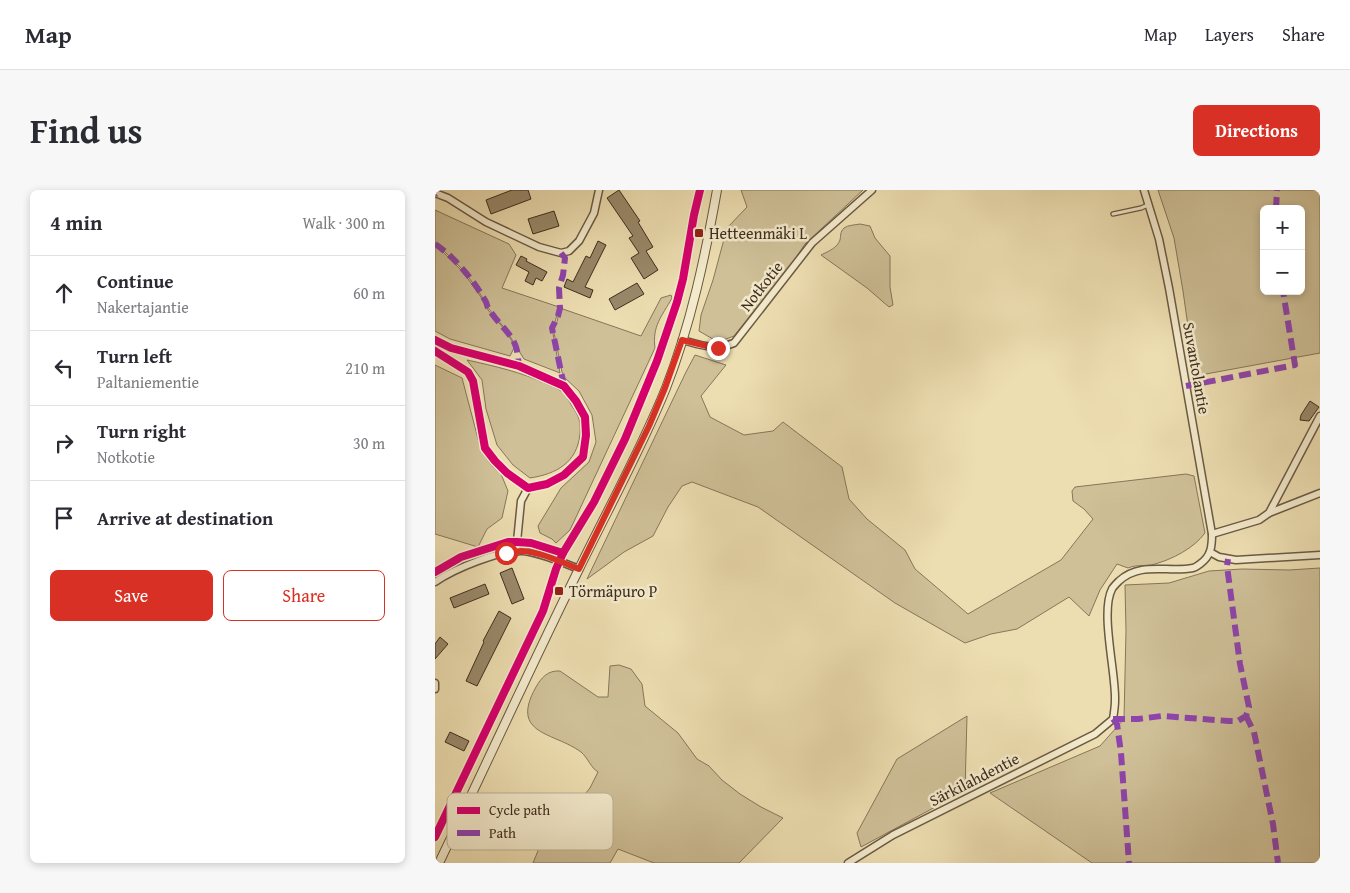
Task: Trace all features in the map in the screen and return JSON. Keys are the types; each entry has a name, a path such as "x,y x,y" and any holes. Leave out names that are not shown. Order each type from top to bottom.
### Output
{"street":[{"path":"435,193 448,198 486,222 533,244 561,253 569,251 579,241 594,213 599,190"},
{"path":"472,793 649,426 665,388 696,292 706,251 717,190"},
{"name":"Notkotie","path":"682,340 718,348 734,343 812,244 872,190"},
{"name":"Suvantolantie","path":"1143,190 1159,239 1169,288 1212,534 1210,552"},
{"path":"1269,513 1320,416"},
{"path":"516,552 521,501 528,488"},
{"path":"1212,534 1259,520 1269,513 1320,493"},
{"path":"435,582 470,564 523,551 541,555 579,569"},
{"path":"1210,552 1219,557 1236,560 1320,556"},
{"name":"Särkilahdentie","path":"848,863 893,835 1095,734 1113,719 1115,701 1108,622 1108,604 1112,589 1131,572 1145,569 1195,568 1206,559 1210,552"},
{"path":"435,683 435,689"},
{"path":"439,863 447,846"}],"lane":[{"path":"1113,214 1149,205"}],"shaded area":[{"path":"741,190 863,190 805,244 734,336 718,342 699,331 701,315 727,228 747,207"},
{"path":"1158,190 1320,190 1320,353 1195,376 1174,238"},
{"path":"435,210 509,244 516,255 502,288 559,307 552,328 560,373 524,359 506,330 489,309 463,270 435,243"},
{"path":"860,224 870,226 875,238 890,256 890,287 893,305 889,307 867,288 821,255 837,245 844,228"},
{"path":"435,245 462,271 488,310 505,330 515,346 510,356 450,339 435,331"},
{"path":"671,295 672,298 656,327 655,348 570,530 556,543 540,533 538,526 561,488 589,462 596,442 592,415 579,391 565,378 562,372 553,328 557,322 560,308 641,336 661,298"},
{"path":"695,355 726,365 701,396 710,417 744,435 773,431 783,422 842,467 849,499 867,519 905,550 915,569 968,614 1061,560 1093,519 1073,501 1072,491 1075,487 1186,474 1194,476 1205,533 1189,548 1162,562 1128,568 1117,564 1100,590 1089,616 1069,597 1017,629 991,634 965,643 895,603 758,507 692,482 682,486 668,507 653,536 624,552 587,579"},
{"path":"467,360 527,376 562,392 576,413 580,426 578,444 570,460 548,474 530,478 513,465 497,445 486,409 482,380"},
{"path":"435,365 462,378 481,450 492,466 501,474 508,491 502,518 487,529 478,547 435,534"},
{"path":"1320,568 1320,863 1092,863 990,793 1100,746 1124,719 1125,585 1169,583 1209,571"},
{"path":"619,665 631,669 642,684 645,706 678,733 697,759 709,766 722,780 740,794 783,818 739,863 654,863 618,849 610,863 533,863 538,850 613,850 613,793 586,793 598,772 581,752 538,730 531,723 528,715 529,703 536,687 548,673 560,671 598,697 608,697 610,666"},
{"path":"967,716 965,791 861,847 857,833 897,759"}],"building":[{"path":"512,190 528,190 531,199 491,214 486,200"},
{"path":"619,190 640,221 638,222 653,247 646,251 658,270 644,279 631,258 639,253 629,238 633,236 607,198"},
{"path":"554,211 559,226 533,234 528,219"},
{"path":"598,241 606,245 585,287 593,290 590,298 564,287 567,279 573,282 586,256 590,258"},
{"path":"521,256 527,259 526,261 547,272 542,281 536,278 533,285 525,281 529,272 516,265"},
{"path":"637,283 644,294 615,310 609,299"},
{"path":"1310,401 1319,407 1309,421 1300,420 1301,415"},
{"path":"512,568 524,599 512,604 500,573"},
{"path":"485,584 489,594 454,608 450,598"},
{"path":"499,611 511,618 477,686 466,681 483,641"},
{"path":"440,637 448,644 435,659 435,644"},
{"path":"450,732 469,741 464,751 445,742"}],"marked path":[{"path":"1276,205 1277,190"},
{"path":"435,244 464,270 476,286 492,314 514,342 517,349 519,366"},
{"path":"561,253 565,258 559,288 560,308 552,328 564,386"},
{"path":"1186,386 1295,365 1284,295"},
{"path":"1113,719 1138,719 1162,716 1238,721 1246,716 1249,707 1240,664 1227,566 1228,559"},
{"path":"1246,716 1254,732 1273,824 1278,863"},
{"path":"1113,719 1117,724 1121,753 1129,863"}],"cycle path":[{"path":"456,793 543,611 563,553 594,502 625,439 657,361 683,279 700,190"},
{"path":"435,340 451,348 519,366 564,386 576,401 585,417 586,435 583,457 564,475 547,484 528,488 507,473 485,448 473,381 468,372 435,351"},
{"path":"435,572 461,557 508,542 531,543 563,553"},
{"path":"435,837 447,812"}],"place":[{"name":"Hetteenmäki L","path":"699,233"},
{"name":"Törmäpuro P","path":"559,591"}],"route":[{"path":"506,553 523,551 579,569 649,426 682,340 718,348"}]}
